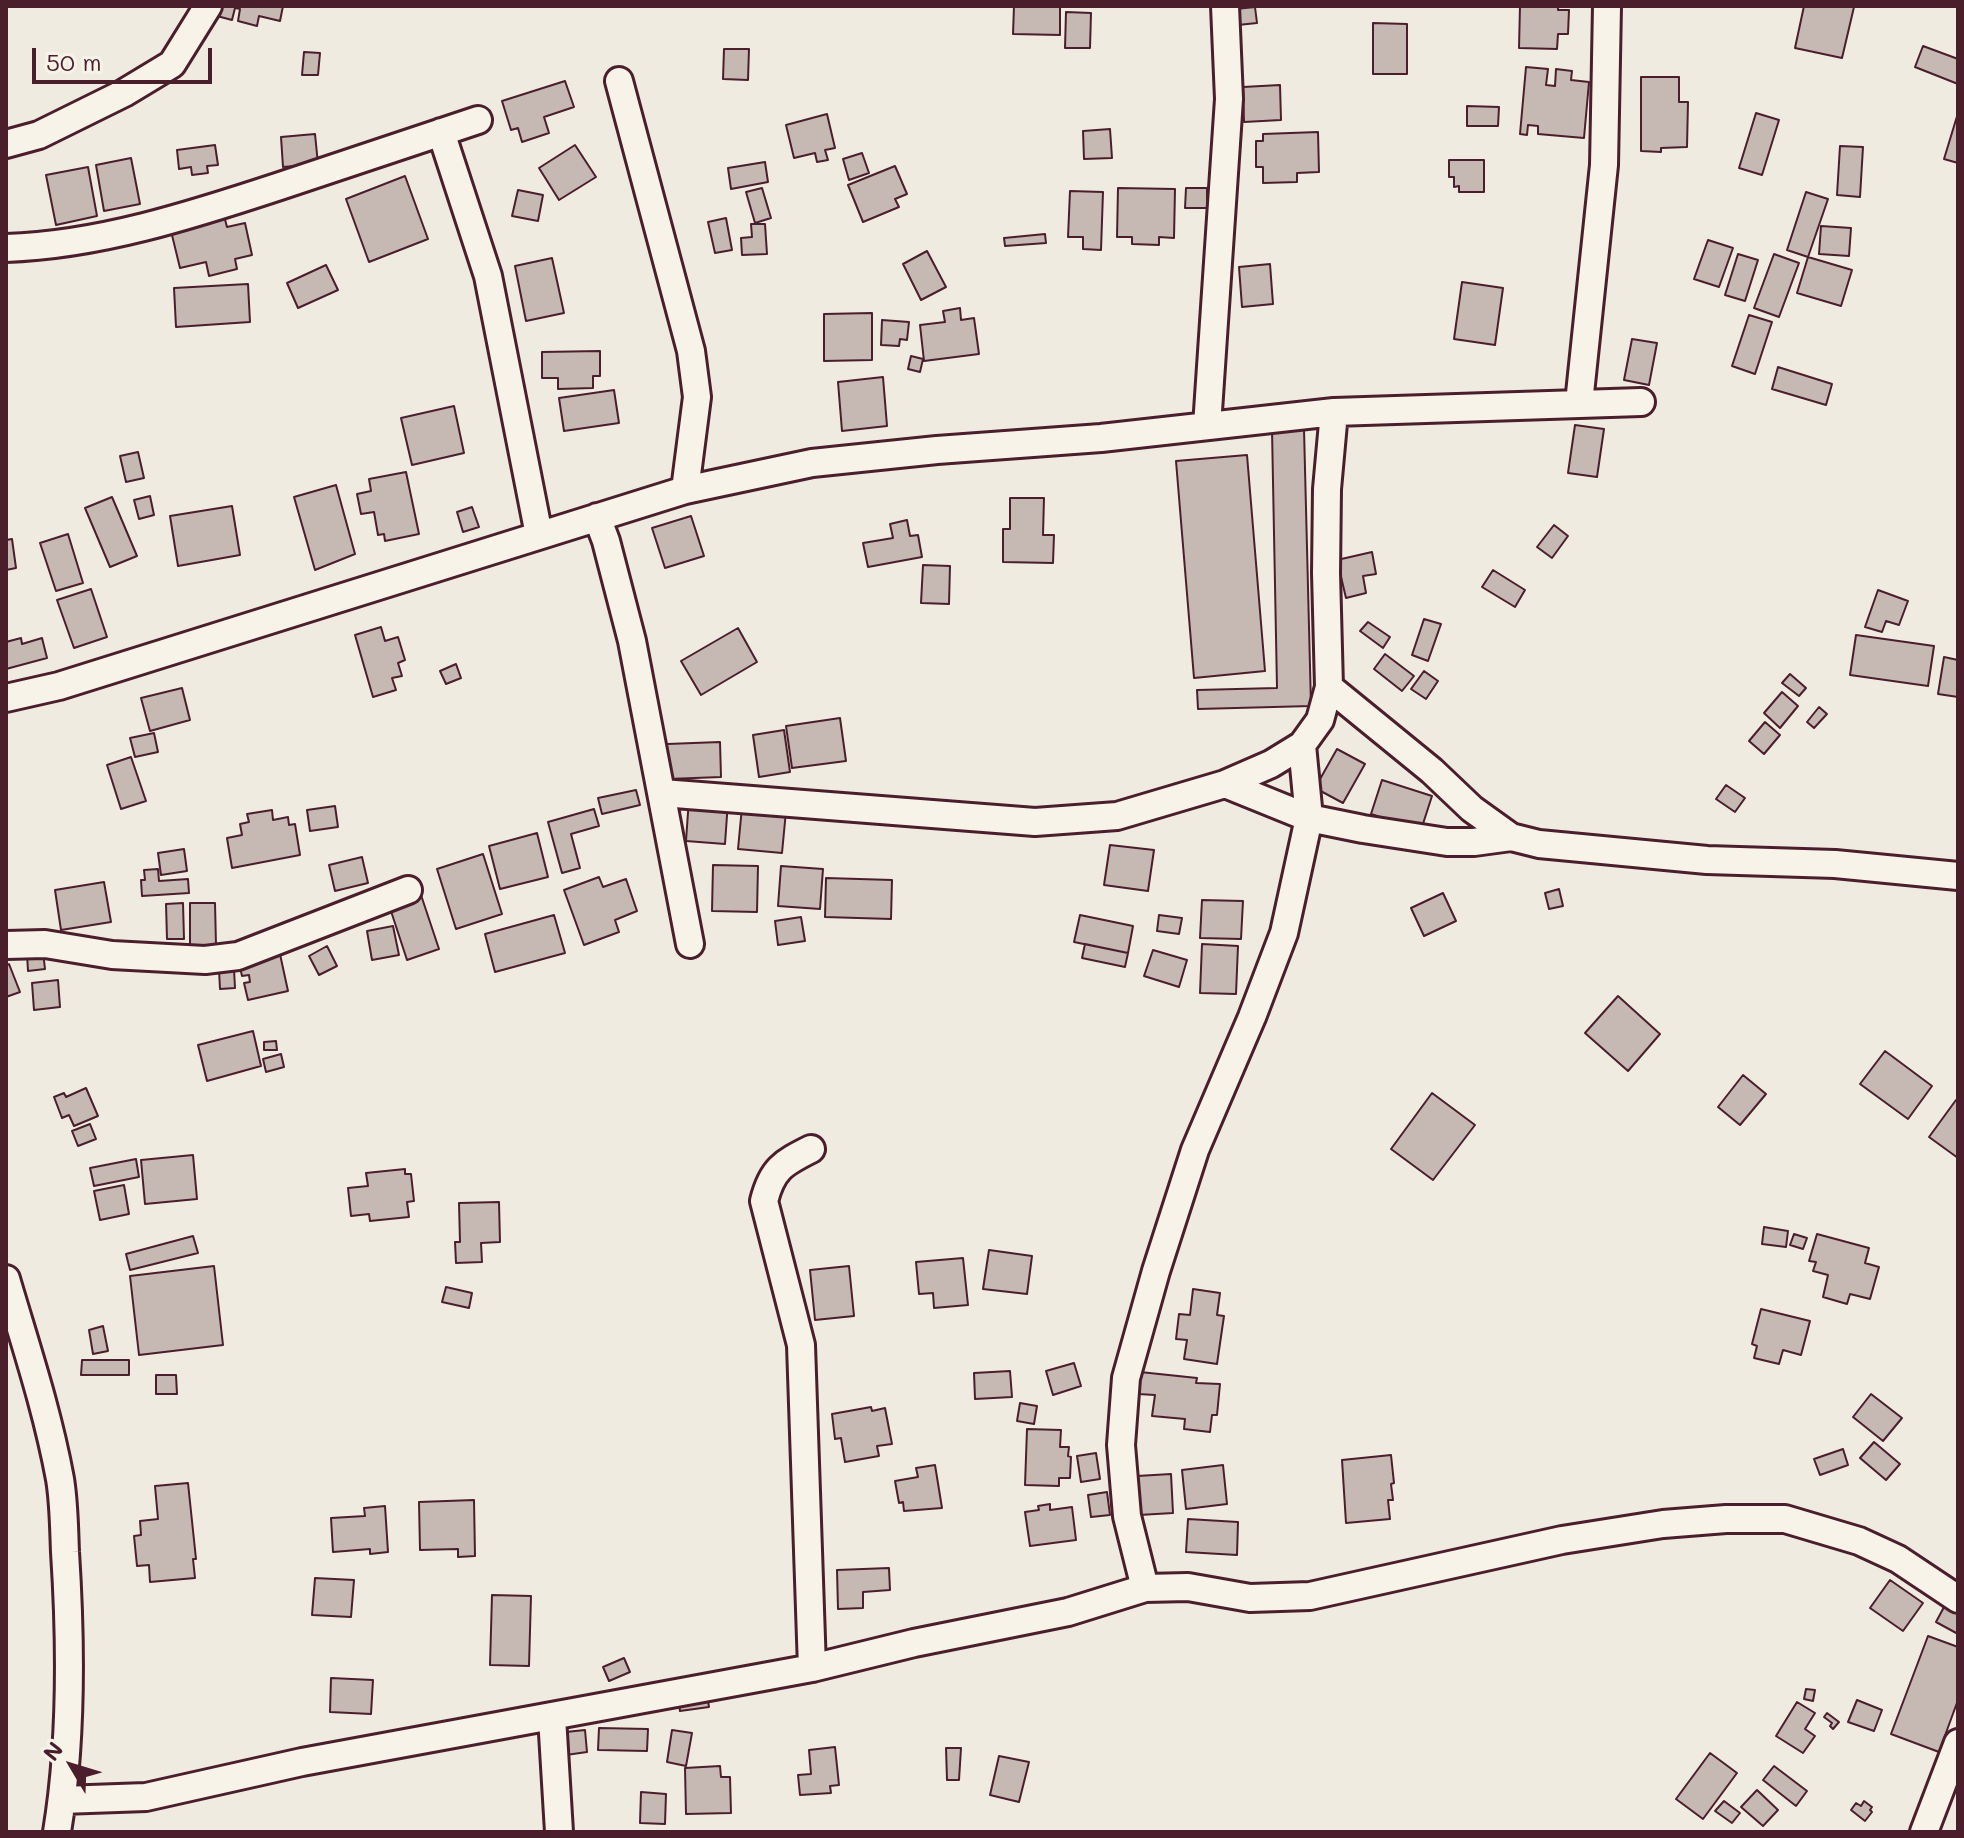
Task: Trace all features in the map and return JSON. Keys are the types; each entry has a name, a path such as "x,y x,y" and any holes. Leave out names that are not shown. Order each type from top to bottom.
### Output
{"street":[{"path":"6,144 39,135 124,93 172,64 208,6"},
{"path":"1207,426 1229,99 1225,6"},
{"path":"1579,403 1604,165 1607,6"},
{"path":"619,81 691,351 697,397 685,490"},
{"path":"6,248 96,237 199,212 478,120"},
{"path":"441,132 488,276 539,535"},
{"path":"6,698 89,677 685,490 812,463 1334,412 1641,402"},
{"path":"662,793 1035,822 1117,816 1225,784 1271,764 1302,745 1320,720 1329,687 1327,489 1334,412"},
{"path":"597,517 632,641 690,944"},
{"path":"1329,687 1432,771 1472,809 1511,837 1539,844 1707,860 1835,864 1958,876"},
{"path":"1145,1588 1127,1516 1121,1445 1126,1378 1195,1150 1284,933 1309,818 1302,745"},
{"path":"1225,784 1309,818 1447,842 1511,837"},
{"path":"6,945 45,944 112,955 167,959 238,956 408,890"},
{"path":"811,1149 783,1163 769,1182 764,1201 801,1345 812,1668"},
{"path":"6,1279 44,1401 61,1484 68,1597 68,1701 57,1832"},
{"path":"62,1800 146,1797 302,1762 812,1668 914,1643 1068,1612 1145,1588 1188,1587 1250,1598 1310,1596 1610,1531 1726,1519 1785,1519 1859,1541 1898,1559 1958,1599"},
{"path":"552,1717 559,1832"},
{"path":"1924,1832 1957,1752"}],"building":[{"path":"219,6 283,6 280,21 259,16 257,26 238,21 240,9 235,8 232,20 217,16"},
{"path":"1014,6 1060,6 1060,35 1013,34"},
{"path":"1520,6 1558,6 1558,10 1569,10 1568,34 1558,34 1557,49 1519,48"},
{"path":"1804,6 1854,7 1842,58 1795,48"},
{"path":"1255,7 1257,23 1238,25 1236,9"},
{"path":"1066,12 1091,13 1090,48 1065,48"},
{"path":"1373,23 1407,24 1407,74 1373,74"},
{"path":"1923,46 1958,59 1958,84 1915,67"},
{"path":"724,49 749,49 748,80 723,79"},
{"path":"304,52 320,53 318,75 302,75"},
{"path":"1526,67 1548,69 1546,85 1555,86 1556,69 1572,71 1571,80 1589,82 1584,138 1538,134 1538,126 1528,125 1527,135 1520,134"},
{"path":"1641,77 1679,77 1679,102 1688,102 1687,147 1661,148 1661,152 1641,151"},
{"path":"565,81 574,107 544,117 549,133 522,142 518,128 511,130 502,101"},
{"path":"1280,85 1281,120 1244,122 1243,87"},
{"path":"1467,106 1499,107 1498,126 1467,126"},
{"path":"1756,113 1779,120 1762,175 1739,168"},
{"path":"1958,113 1958,163 1944,159"},
{"path":"827,114 835,148 825,150 828,160 817,162 815,153 794,158 786,125"},
{"path":"1110,129 1112,158 1084,159 1083,131"},
{"path":"1318,132 1319,172 1297,173 1297,182 1263,183 1263,167 1256,167 1256,141 1263,141 1263,134"},
{"path":"315,134 318,164 283,167 281,137"},
{"path":"215,145 218,165 207,166 208,173 192,175 191,167 179,169 177,150"},
{"path":"575,145 596,177 559,200 539,168"},
{"path":"1840,146 1863,147 1860,197 1837,195"},
{"path":"862,153 869,173 849,180 843,159"},
{"path":"131,158 140,204 104,211 96,165"},
{"path":"1449,160 1484,160 1484,192 1459,192 1459,186 1454,187 1454,177 1449,177"},
{"path":"765,162 768,182 731,189 728,168"},
{"path":"895,166 907,194 895,199 899,207 863,222 848,185"},
{"path":"88,167 97,216 56,225 46,175"},
{"path":"405,176 428,239 369,262 346,199"},
{"path":"762,188 771,218 755,223 746,192"},
{"path":"1118,188 1175,189 1174,238 1159,237 1159,245 1132,244 1132,237 1117,237"},
{"path":"1186,188 1207,188 1207,208 1185,208"},
{"path":"518,190 543,195 538,221 512,216"},
{"path":"1070,191 1103,192 1101,250 1083,249 1083,237 1068,237"},
{"path":"1806,192 1828,199 1808,257 1787,250"},
{"path":"222,208 227,227 245,223 252,255 235,259 237,269 209,276 206,262 180,268 171,231"},
{"path":"726,218 732,250 715,253 708,222"},
{"path":"751,224 765,224 767,254 742,255 741,238 752,237"},
{"path":"1821,226 1851,228 1849,256 1819,254"},
{"path":"1045,234 1046,243 1005,246 1004,238"},
{"path":"1708,240 1733,248 1719,287 1694,279"},
{"path":"927,251 946,287 921,300 903,264"},
{"path":"1738,254 1758,260 1745,301 1725,295"},
{"path":"1774,254 1799,263 1779,317 1754,308"},
{"path":"1808,257 1852,270 1841,306 1797,293"},
{"path":"552,258 564,313 526,321 515,266"},
{"path":"1270,264 1273,304 1242,307 1239,267"},
{"path":"326,265 338,290 298,308 287,283"},
{"path":"1462,282 1503,288 1495,345 1454,339"},
{"path":"248,284 250,322 176,327 174,288"},
{"path":"960,308 961,320 974,318 979,354 924,361 920,325 945,322 943,311"},
{"path":"872,313 872,360 824,361 824,314"},
{"path":"1749,315 1772,322 1755,374 1732,366"},
{"path":"882,320 909,322 907,340 900,339 899,346 881,345"},
{"path":"1632,339 1657,343 1649,385 1624,380"},
{"path":"600,351 600,376 593,376 593,388 558,389 558,378 542,378 542,352"},
{"path":"911,356 923,359 920,372 908,369"},
{"path":"1778,367 1832,384 1826,405 1772,389"},
{"path":"883,377 887,426 842,431 838,382"},
{"path":"614,390 619,423 564,431 559,398"},
{"path":"454,406 464,453 412,465 401,418"},
{"path":"1575,425 1604,429 1597,477 1568,473"},
{"path":"1304,429 1311,706 1198,709 1197,690 1277,688 1272,430"},
{"path":"138,452 144,478 126,482 120,456"},
{"path":"1247,455 1265,671 1194,678 1176,461"},
{"path":"406,472 419,534 385,541 384,534 378,535 374,512 361,514 357,494 371,491 369,479"},
{"path":"336,485 355,554 315,570 294,497"},
{"path":"150,496 154,515 139,519 134,500"},
{"path":"112,497 137,556 110,567 85,508"},
{"path":"1010,498 1044,498 1043,535 1054,535 1053,563 1003,562 1003,529 1010,529"},
{"path":"232,506 240,555 178,566 170,516"},
{"path":"472,507 479,527 463,532 457,512"},
{"path":"691,516 704,556 665,568 652,528"},
{"path":"907,520 910,536 918,535 922,557 868,567 863,543 893,538 890,524"},
{"path":"1554,525 1568,536 1552,558 1537,547"},
{"path":"68,534 83,583 56,591 40,543"},
{"path":"12,539 16,568 6,570 6,540"},
{"path":"1372,552 1376,574 1363,576 1366,593 1346,598 1337,560"},
{"path":"923,565 950,566 949,604 921,603"},
{"path":"1493,570 1525,590 1515,607 1482,587"},
{"path":"91,589 107,637 74,648 57,600"},
{"path":"1878,590 1908,601 1899,625 1886,621 1882,632 1865,627"},
{"path":"1424,619 1441,624 1428,661 1412,655"},
{"path":"1368,622 1390,637 1383,648 1360,631"},
{"path":"381,627 385,641 398,637 405,660 398,663 402,676 392,678 396,690 373,697 355,635"},
{"path":"738,628 757,662 701,695 681,661"},
{"path":"1856,635 1934,646 1928,686 1850,675"},
{"path":"21,638 22,644 42,638 47,658 6,669 6,642"},
{"path":"1385,654 1414,676 1402,691 1374,669"},
{"path":"1944,657 1958,660 1958,697 1938,694"},
{"path":"456,664 461,678 446,684 440,671"},
{"path":"1424,671 1438,681 1426,699 1411,689"},
{"path":"1790,674 1806,688 1799,696 1782,683"},
{"path":"182,688 190,720 150,731 141,698"},
{"path":"1782,692 1798,706 1780,728 1764,713"},
{"path":"1819,707 1827,714 1814,728 1807,722"},
{"path":"840,718 846,761 792,768 786,726"},
{"path":"1765,722 1780,735 1764,754 1749,741"},
{"path":"784,730 790,772 759,777 753,735"},
{"path":"154,733 158,752 135,757 130,738"},
{"path":"720,742 721,777 668,779 667,744"},
{"path":"1337,749 1365,764 1343,803 1315,788"},
{"path":"131,757 146,801 121,809 107,765"},
{"path":"1382,780 1432,796 1421,830 1371,814"},
{"path":"1726,785 1745,798 1735,812 1716,799"},
{"path":"636,790 640,805 602,814 598,798"},
{"path":"689,798 728,801 725,844 686,841"},
{"path":"335,806 338,827 310,831 307,810"},
{"path":"742,807 786,811 782,853 738,849"},
{"path":"594,809 599,826 571,834 580,868 562,873 548,822"},
{"path":"272,810 273,820 288,817 289,825 295,824 300,855 232,868 227,838 242,835 240,824 249,822 247,814"},
{"path":"537,833 548,877 500,889 489,846"},
{"path":"1110,845 1154,850 1148,891 1104,885"},
{"path":"184,849 187,871 161,875 158,853"},
{"path":"483,854 502,914 456,929 437,869"},
{"path":"362,857 368,883 335,891 329,865"},
{"path":"713,865 758,866 757,912 712,911"},
{"path":"781,866 823,869 820,909 778,906"},
{"path":"158,869 159,881 188,879 189,893 142,896 144,870"},
{"path":"599,877 603,887 626,879 637,911 615,920 619,932 584,945 564,890"},
{"path":"826,878 892,880 891,919 825,917"},
{"path":"104,882 111,922 61,930 55,890"},
{"path":"1559,889 1563,906 1549,909 1545,893"},
{"path":"1443,893 1456,921 1424,936 1411,908"},
{"path":"421,895 439,949 407,960 389,905"},
{"path":"1202,900 1243,901 1241,939 1200,938"},
{"path":"183,903 184,939 167,939 166,904"},
{"path":"190,903 215,903 216,945 190,946"},
{"path":"554,915 565,953 495,972 485,934"},
{"path":"1080,915 1133,926 1128,953 1074,942"},
{"path":"1159,915 1182,918 1179,934 1157,931"},
{"path":"801,917 805,941 778,945 775,921"},
{"path":"393,926 399,955 372,960 367,931"},
{"path":"1085,944 1128,953 1125,967 1082,958"},
{"path":"1202,944 1238,946 1236,994 1200,993"},
{"path":"278,945 288,991 248,1000 244,983 250,982 249,975 242,976 237,954"},
{"path":"327,946 337,966 319,975 309,956"},
{"path":"1153,950 1187,960 1179,987 1144,976"},
{"path":"43,952 45,969 28,971 27,954"},
{"path":"9,964 20,992 6,997 6,966"},
{"path":"234,969 235,988 220,989 219,970"},
{"path":"58,980 60,1007 34,1010 32,983"},
{"path":"1618,996 1660,1034 1628,1071 1585,1033"},
{"path":"253,1031 261,1066 207,1081 198,1045"},
{"path":"276,1041 277,1050 264,1050 264,1042"},
{"path":"1885,1051 1932,1086 1908,1119 1860,1084"},
{"path":"281,1054 284,1067 266,1072 263,1059"},
{"path":"1743,1075 1766,1094 1740,1125 1718,1107"},
{"path":"86,1088 98,1116 74,1126 69,1115 62,1118 54,1097 64,1093 66,1097"},
{"path":"1432,1093 1475,1125 1433,1180 1391,1149"},
{"path":"1958,1101 1958,1158 1929,1137"},
{"path":"90,1124 96,1139 78,1146 72,1131"},
{"path":"193,1155 197,1199 145,1204 141,1160"},
{"path":"136,1159 139,1177 94,1186 90,1168"},
{"path":"405,1169 405,1174 411,1174 414,1201 407,1202 409,1217 370,1221 369,1214 351,1216 348,1188 368,1186 366,1173"},
{"path":"124,1185 129,1214 100,1220 94,1191"},
{"path":"499,1202 500,1242 481,1243 482,1262 456,1263 455,1242 460,1242 459,1203"},
{"path":"1764,1227 1788,1231 1786,1247 1762,1244"},
{"path":"1794,1234 1807,1238 1803,1249 1790,1245"},
{"path":"1817,1234 1869,1248 1865,1263 1879,1267 1870,1299 1850,1294 1847,1304 1823,1297 1828,1275 1813,1271 1816,1262 1809,1261"},
{"path":"193,1236 198,1253 130,1270 126,1254"},
{"path":"989,1250 1032,1256 1027,1294 983,1289"},
{"path":"963,1258 968,1305 934,1308 933,1293 919,1294 916,1262"},
{"path":"214,1266 223,1345 139,1355 130,1276"},
{"path":"849,1266 854,1316 815,1320 810,1270"},
{"path":"446,1287 472,1293 469,1308 442,1302"},
{"path":"1193,1289 1220,1293 1217,1315 1224,1316 1217,1364 1184,1359 1187,1340 1176,1339 1179,1314 1190,1315"},
{"path":"1761,1309 1810,1321 1801,1355 1783,1350 1779,1364 1754,1358 1757,1346 1752,1344"},
{"path":"103,1326 108,1351 93,1354 89,1330"},
{"path":"82,1360 129,1360 129,1375 81,1375"},
{"path":"1074,1363 1081,1386 1053,1395 1046,1371"},
{"path":"1010,1371 1012,1397 975,1399 974,1373"},
{"path":"1140,1372 1197,1378 1196,1383 1220,1384 1217,1415 1212,1415 1210,1432 1184,1429 1185,1419 1152,1416 1155,1395 1138,1394"},
{"path":"156,1375 176,1375 177,1394 156,1394"},
{"path":"1871,1394 1902,1418 1883,1441 1853,1417"},
{"path":"1020,1403 1037,1406 1034,1424 1017,1421"},
{"path":"871,1407 872,1411 885,1408 892,1444 877,1446 879,1456 845,1462 841,1438 835,1439 832,1414"},
{"path":"1027,1429 1061,1430 1060,1447 1069,1447 1068,1456 1071,1457 1070,1478 1059,1478 1059,1486 1025,1485"},
{"path":"1874,1442 1900,1464 1886,1480 1860,1458"},
{"path":"1843,1449 1848,1465 1820,1475 1814,1459"},
{"path":"1096,1453 1100,1479 1081,1482 1077,1456"},
{"path":"1391,1455 1394,1483 1391,1484 1393,1500 1388,1500 1390,1519 1346,1523 1342,1460"},
{"path":"935,1465 942,1508 904,1511 903,1502 899,1503 895,1481 918,1477 916,1468"},
{"path":"1223,1465 1227,1504 1186,1509 1182,1470"},
{"path":"1171,1474 1173,1513 1139,1515 1137,1476"},
{"path":"188,1483 195,1578 150,1582 149,1565 137,1566 134,1536 141,1535 140,1521 158,1519 155,1486"},
{"path":"1107,1492 1110,1515 1091,1517 1088,1495"},
{"path":"474,1500 475,1556 458,1557 458,1549 420,1550 419,1502"},
{"path":"1050,1504 1050,1510 1072,1507 1076,1540 1030,1546 1025,1512"},
{"path":"385,1506 388,1552 370,1554 370,1549 333,1552 331,1518 365,1516 364,1508"},
{"path":"1188,1519 1238,1522 1237,1555 1186,1552"},
{"path":"889,1568 890,1590 863,1592 863,1608 838,1609 837,1570"},
{"path":"315,1578 354,1580 351,1617 312,1615"},
{"path":"1890,1580 1923,1603 1903,1631 1870,1608"},
{"path":"492,1595 531,1596 529,1666 490,1665"},
{"path":"1944,1607 1958,1614 1958,1634 1936,1622"},
{"path":"1928,1636 1958,1647 1958,1700 1939,1752 1891,1734"},
{"path":"624,1658 630,1672 609,1681 603,1667"},
{"path":"331,1678 373,1680 371,1714 330,1712"},
{"path":"1806,1689 1815,1690 1813,1701 1804,1699"},
{"path":"707,1695 709,1707 680,1711 678,1699"},
{"path":"1857,1700 1882,1710 1874,1731 1848,1722"},
{"path":"1797,1702 1815,1713 1805,1729 1815,1736 1803,1753 1776,1736"},
{"path":"1827,1713 1839,1722 1833,1729 1830,1726 1832,1723 1824,1717"},
{"path":"599,1728 648,1729 647,1751 598,1750"},
{"path":"585,1730 587,1752 559,1756 556,1733"},
{"path":"672,1730 692,1733 686,1766 667,1762"},
{"path":"835,1747 839,1785 830,1786 831,1793 800,1795 798,1775 811,1774 809,1750"},
{"path":"946,1748 961,1748 959,1780 947,1780"},
{"path":"1710,1753 1737,1773 1703,1819 1676,1799"},
{"path":"999,1756 1029,1762 1019,1802 990,1795"},
{"path":"720,1766 721,1777 730,1777 731,1813 686,1814 685,1768"},
{"path":"1774,1766 1807,1791 1796,1806 1763,1780"},
{"path":"1757,1790 1778,1810 1763,1826 1741,1807"},
{"path":"641,1792 666,1794 665,1824 640,1823"},
{"path":"1724,1801 1740,1813 1732,1823 1715,1811"},
{"path":"1864,1801 1872,1807 1865,1821 1851,1810 1856,1803 1861,1806"}]}
